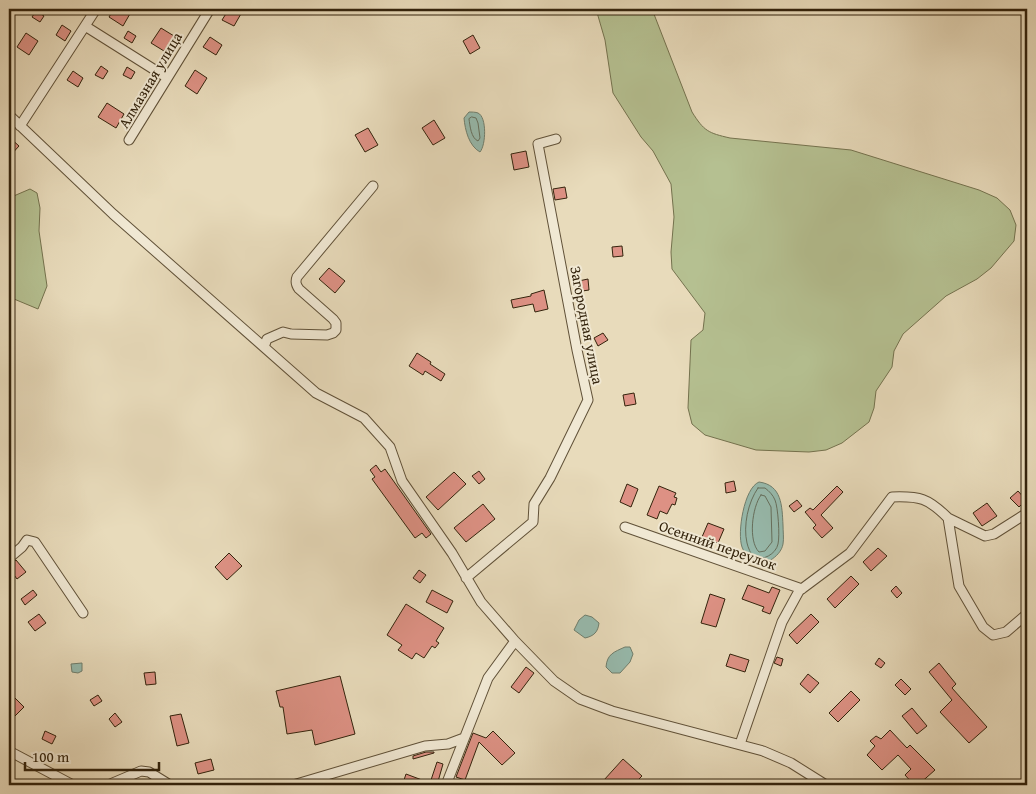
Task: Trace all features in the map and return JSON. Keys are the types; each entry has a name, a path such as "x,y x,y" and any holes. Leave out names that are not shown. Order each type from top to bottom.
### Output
{"street":[{"path":"20,126 96,9"},
{"name":"Алмазная улица","path":"129,140 210,9"},
{"path":"85,26 166,78"},
{"path":"9,115 113,214 316,393 364,418 390,447 402,481 480,602 554,681 580,699 612,711 763,751 791,763 826,785"},
{"name":"Загородная улица","path":"466,578 533,522 534,504 550,478 588,400 538,144 556,139"},
{"path":"264,347 267,339 283,332 291,334 327,334 333,333 336,330 336,323 333,319 296,286 297,277 373,186"},
{"path":"740,744 782,622 799,591 850,553 892,498 909,496 926,500 948,518 985,536 994,534 1027,513"},
{"path":"948,518 959,586 983,627 993,635 1006,632 1027,614"},
{"name":"Осенний переулок","path":"625,527 802,589"},
{"path":"9,558 27,540 35,542 83,613"},
{"path":"446,785 488,678 515,641"},
{"path":"293,785 425,746 448,744 464,738"},
{"path":"9,751 73,785"},
{"path":"108,785 141,771 149,772 170,785"}],"green space":[{"path":"596,9 652,9 692,112 703,127 711,133 730,138 851,150 979,190 997,198 1010,210 1016,225 1014,241 991,268 977,279 946,296 903,334 894,351 892,367 876,391 874,408 869,422 842,443 826,450 809,452 756,450 705,435 692,424 688,408 691,340 703,330 705,313 672,269 671,252 674,217 671,184 653,151 641,137 613,93 605,40"},
{"path":"30,189 37,193 40,208 39,231 47,286 38,309 14,299 9,294 9,198"}],"water":[{"path":"469,112 478,113 483,120 484,138 480,152 470,142 467,132 464,118"},
{"path":"759,482 772,487 779,498 782,511 783,537 783,544 779,553 765,563 760,564 750,561 742,547 740,532 743,511 749,493"},
{"path":"585,615 592,617 599,623 595,633 585,638 574,630 579,620"},
{"path":"630,647 633,654 630,662 620,673 612,673 606,667 608,659 614,652"},
{"path":"82,663 82,671 78,673 72,672 71,664"}],"building":[{"path":"114,9 125,9 131,12 123,26 109,17"},
{"path":"229,9 236,9 242,12 234,26 222,20"},
{"path":"36,11 44,16 40,22 32,17"},
{"path":"62,25 71,31 65,41 56,35"},
{"path":"161,28 174,36 164,51 151,43"},
{"path":"128,31 136,36 132,43 124,38"},
{"path":"26,33 38,41 29,55 17,47"},
{"path":"473,35 480,48 470,54 463,41"},
{"path":"210,37 222,45 216,55 203,47"},
{"path":"101,66 108,71 103,79 95,75"},
{"path":"127,67 135,72 131,79 123,75"},
{"path":"195,70 207,78 197,94 185,86"},
{"path":"73,71 83,78 78,87 67,80"},
{"path":"107,103 124,114 116,128 98,117"},
{"path":"434,120 445,138 433,145 422,128"},
{"path":"368,128 378,145 365,152 355,135"},
{"path":"9,137 19,146 9,157"},
{"path":"526,151 529,167 514,170 511,154"},
{"path":"565,187 567,198 555,200 553,189"},
{"path":"622,246 623,256 613,257 612,247"},
{"path":"329,268 345,281 335,293 319,279"},
{"path":"588,279 589,290 576,292 574,282"},
{"path":"544,290 548,309 535,312 533,304 513,308 511,300 531,296 531,294"},
{"path":"603,333 608,340 598,346 594,338"},
{"path":"417,353 445,374 441,381 425,371 423,375 409,366"},
{"path":"634,393 636,404 625,406 623,395"},
{"path":"376,465 381,472 385,469 431,534 426,538 422,533 415,538 372,479 375,477 370,470"},
{"path":"479,471 485,479 479,484 472,476"},
{"path":"454,472 466,484 438,510 426,497"},
{"path":"734,481 736,491 726,493 725,483"},
{"path":"627,484 638,489 631,507 620,502"},
{"path":"659,486 676,493 674,497 677,498 675,505 672,504 667,514 660,511 657,519 647,515"},
{"path":"837,486 843,492 821,515 833,528 822,538 813,528 816,525 805,512 810,508 813,510"},
{"path":"1018,491 1026,500 1019,507 1010,498"},
{"path":"797,500 802,506 794,512 789,506"},
{"path":"987,503 997,516 982,526 973,513"},
{"path":"483,504 495,519 466,542 454,528"},
{"path":"708,523 724,529 718,543 702,537"},
{"path":"878,548 887,556 871,571 863,562"},
{"path":"229,553 242,566 227,580 215,567"},
{"path":"16,560 26,572 17,579 9,568 9,565"},
{"path":"419,570 426,575 420,583 413,578"},
{"path":"851,576 859,584 835,608 827,599"},
{"path":"748,585 769,593 772,587 780,590 770,614 762,611 764,607 742,599"},
{"path":"896,586 902,593 897,598 891,591"},
{"path":"33,590 37,595 25,605 21,599"},
{"path":"432,590 453,601 447,613 426,602"},
{"path":"710,594 725,599 716,627 701,623"},
{"path":"406,604 444,628 436,641 439,643 435,648 432,646 424,658 416,653 412,659 398,650 402,645 387,635"},
{"path":"39,614 46,623 35,631 28,622"},
{"path":"811,614 819,622 797,644 789,635"},
{"path":"730,654 749,660 745,672 726,666"},
{"path":"777,657 783,659 781,666 774,663"},
{"path":"879,658 885,663 881,668 875,664"},
{"path":"939,663 956,684 952,688 987,727 969,743 940,712 952,700 929,672"},
{"path":"526,667 534,673 519,693 511,687"},
{"path":"155,672 156,684 146,685 144,673"},
{"path":"808,674 819,683 810,693 800,684"},
{"path":"340,676 355,734 315,745 312,730 287,734 283,707 280,707 276,691"},
{"path":"901,679 911,689 905,695 895,685"},
{"path":"851,691 860,700 838,722 829,713"},
{"path":"98,695 102,701 94,706 90,700"},
{"path":"14,697 24,707 9,722 9,703"},
{"path":"912,708 927,726 917,734 902,716"},
{"path":"115,713 122,722 115,727 109,719"},
{"path":"181,714 189,743 177,746 170,716"},
{"path":"890,730 907,748 910,745 935,770 918,785 914,785 905,775 911,769 898,755 882,770 867,755 875,746 870,741 876,736 881,739"},
{"path":"45,731 56,736 52,744 42,739"},
{"path":"493,731 515,753 502,765 479,742 465,780 456,777 473,733 486,738"},
{"path":"426,752 434,753 413,759 413,756"},
{"path":"211,759 214,770 198,774 195,763"},
{"path":"623,759 642,776 633,785 610,785 604,780"},
{"path":"437,762 443,764 437,785 410,785 403,783 406,774 430,783"}]}
